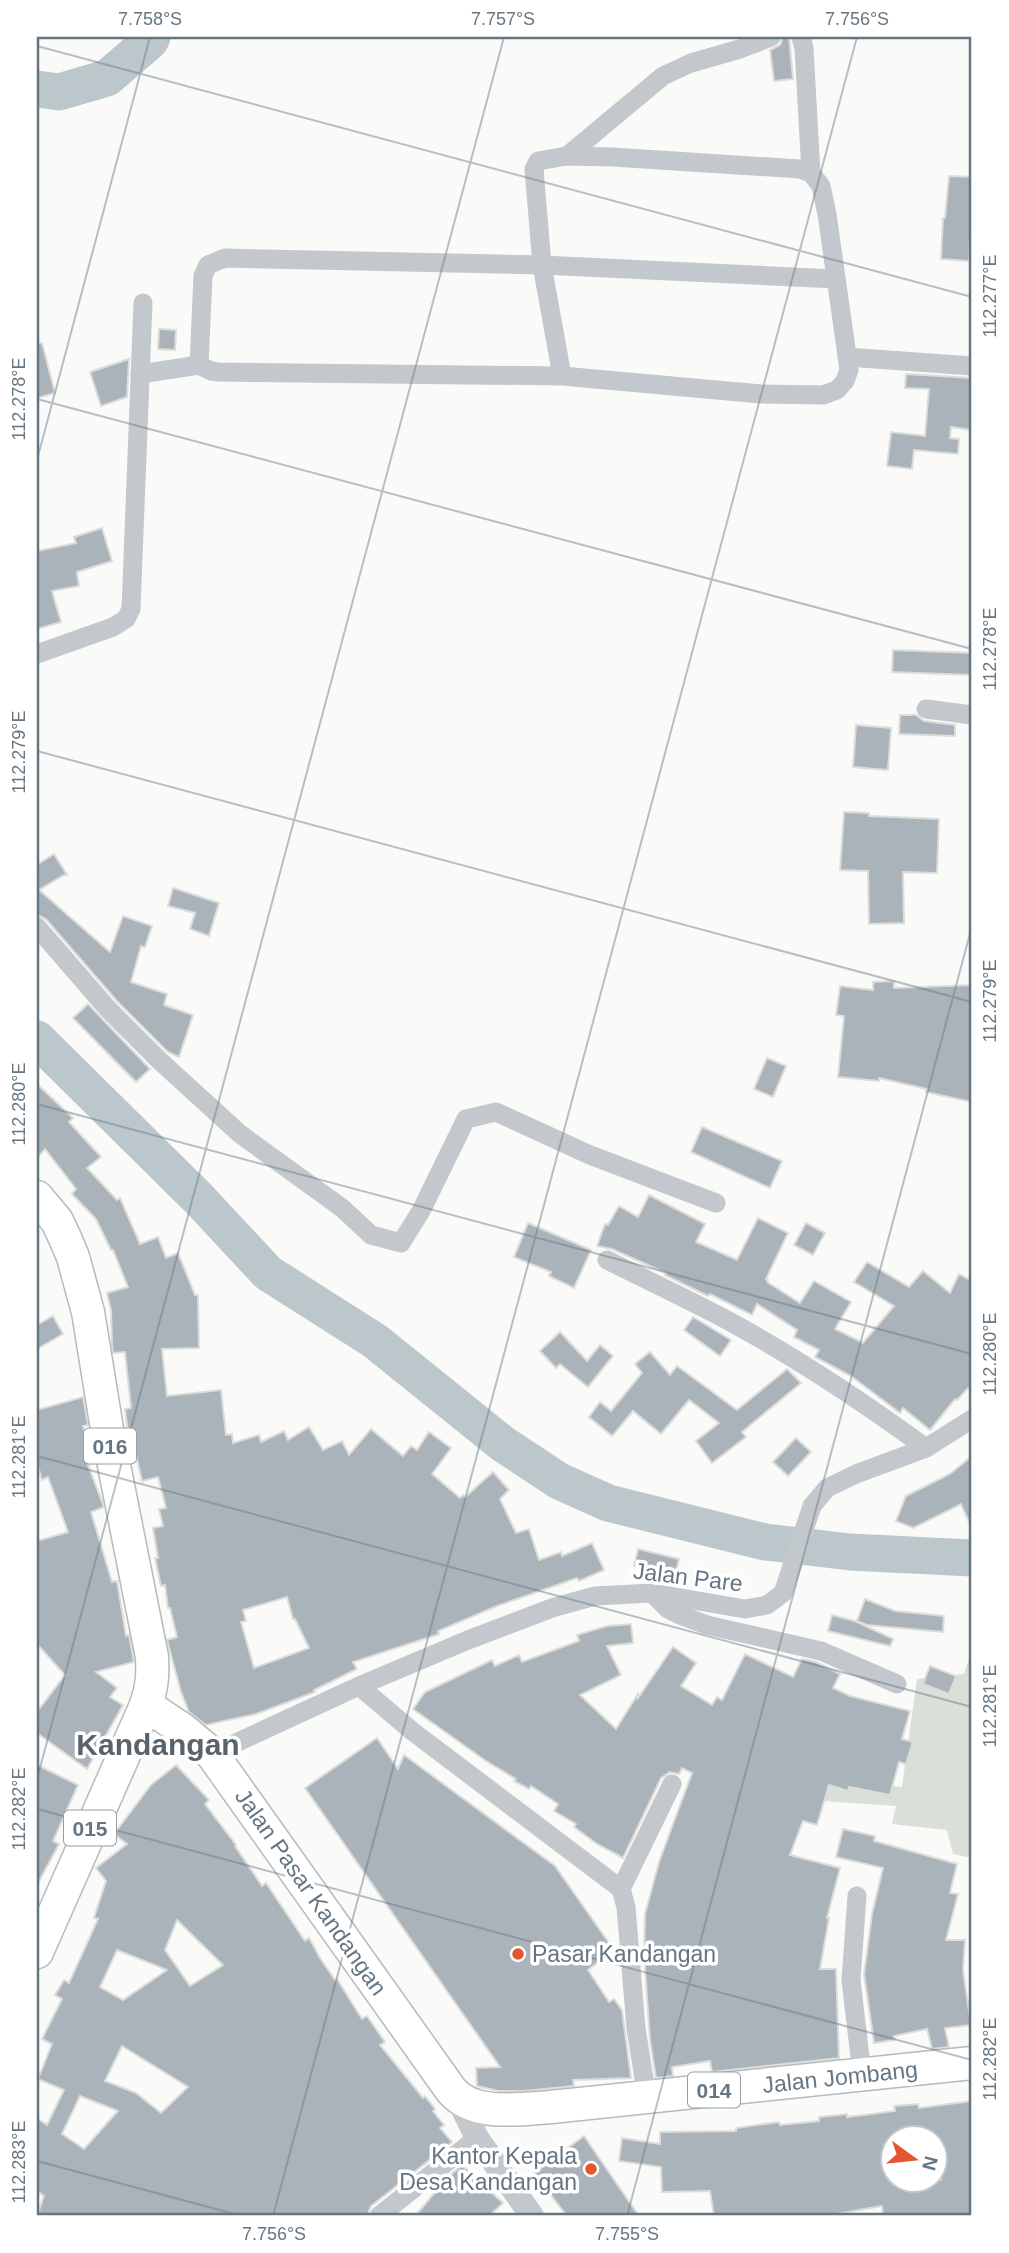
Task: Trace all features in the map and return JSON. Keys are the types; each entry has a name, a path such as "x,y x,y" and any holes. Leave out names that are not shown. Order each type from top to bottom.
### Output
{"main road":[{"name":"016","path":"37,1197 57,1221 65,1237 88,1312 108,1435 152,1657 152,1687 146,1705"},
{"name":"Jalan Pasar Kandangan","path":"146,1705 182,1729 212,1754 458,2099"},
{"name":"015","path":"37,1952 43,1920 146,1705"},
{"name":"Jalan Jombang","path":"458,2099 475,2106 513,2109 647,2098 972,2063"}],"street":[{"path":"567,156 663,76 691,63 771,37"},
{"path":"801,37 804,48 811,173"},
{"path":"140,374 199,365 218,372 562,376 761,394 823,395 837,390 845,381 849,370 821,186 811,173 800,169 612,157 567,156 541,159 534,167 542,265 562,376"},
{"path":"199,365 203,276 208,265 216,260 232,257 542,265 836,279"},
{"path":"37,654 113,627 129,615 138,478 143,303"},
{"path":"847,357 972,366"},
{"path":"926,709 972,715"},
{"path":"37,928 100,1000 160,1061 240,1134 342,1208 371,1235 401,1243 421,1210 466,1119 496,1112 590,1155 716,1203"},
{"path":"607,1260 727,1320 800,1362 864,1403 926,1448"},
{"name":"Jalan Pare","path":"212,1754 359,1686 468,1640 552,1608 595,1596 652,1593 745,1609 766,1605 783,1593 788,1584 812,1506 820,1495 837,1482 926,1448 972,1419"},
{"path":"652,1593 668,1609 680,1615 707,1625 821,1651 897,1684"},
{"path":"359,1686 412,1731 458,1763 621,1889 626,1907 636,2028 647,2098"},
{"path":"621,1889 672,1784"},
{"path":"857,1896 851,1980 862,2074"},
{"path":"458,2099 477,2138 533,2216"},
{"path":"379,2216 477,2138"}],"shaded area":[{"path":"972,1649 972,1858 953,1854 947,1830 892,1824 896,1806 822,1801 824,1780 902,1787 917,1679 964,1674"}],"building":[{"path":"783,37 789,37 793,79 774,81 770,50 780,45"},
{"path":"949,176 972,177 969,261 941,259"},
{"path":"159,329 176,330 175,350 158,349"},
{"path":"42,343 55,393 37,398 37,344"},
{"path":"129,359 127,397 101,406 90,372"},
{"path":"906,374 972,378 972,430 951,427 950,438 959,439 958,454 914,450 912,469 887,466 891,432 925,436 929,389 905,388"},
{"path":"102,528 112,561 77,572 79,586 52,591 61,622 37,629 37,551 76,543 74,537"},
{"path":"893,650 972,653 972,675 892,672"},
{"path":"900,715 916,715 924,721 955,725 955,736 899,734"},
{"path":"856,725 891,728 888,770 853,767"},
{"path":"844,812 869,813 869,816 939,819 937,873 903,872 904,923 869,924 868,871 840,870"},
{"path":"54,854 67,875 39,890 110,952 123,916 152,926 145,947 141,946 131,982 167,994 164,1005 193,1015 179,1057 168,1052 117,1001 46,919 37,915 37,865"},
{"path":"173,888 219,903 209,936 190,929 195,913 168,906"},
{"path":"894,981 894,988 972,985 972,1102 879,1078 879,1081 838,1077 844,1016 836,1015 840,986 873,990 873,982"},
{"path":"88,1004 150,1069 136,1082 73,1018"},
{"path":"767,1058 786,1066 773,1097 754,1089"},
{"path":"37,1084 73,1118 69,1122 101,1157 87,1168 117,1200 120,1198 140,1244 158,1237 166,1258 178,1253 195,1295 198,1295 199,1348 162,1349 167,1396 221,1390 226,1435 232,1434 233,1443 259,1435 261,1442 284,1431 288,1440 309,1427 323,1450 342,1441 349,1455 371,1429 403,1456 411,1446 417,1450 429,1432 451,1448 432,1474 460,1498 463,1495 465,1497 493,1472 509,1490 500,1499 516,1533 529,1529 539,1560 561,1552 562,1556 592,1543 604,1570 579,1581 577,1578 497,1606 438,1631 439,1634 353,1662 357,1669 314,1690 315,1692 256,1714 206,1725 189,1712 167,1640 177,1637 168,1608 165,1585 161,1586 155,1558 158,1558 153,1528 163,1526 159,1509 166,1508 158,1477 142,1481 135,1450 131,1451 126,1432 125,1409 131,1408 125,1352 113,1353 111,1310 107,1293 128,1287 113,1250 96,1219 72,1194 76,1189 45,1149 37,1158","holes":["287,1597 293,1619 309,1648 254,1668 241,1622 246,1621 243,1610"]},
{"path":"702,1127 782,1161 770,1188 691,1152"},
{"path":"649,1195 705,1224 696,1242 737,1260 758,1218 788,1233 766,1279 767,1282 800,1303 814,1281 851,1302 835,1329 863,1343 894,1306 854,1282 867,1262 909,1287 923,1271 950,1293 959,1274 972,1281 972,1384 955,1399 930,1430 903,1408 900,1413 851,1376 815,1357 819,1350 794,1337 797,1330 757,1304 752,1315 665,1275 666,1273 612,1249 597,1246 605,1224 608,1225 619,1206 638,1217"},
{"path":"528,1223 591,1250 574,1288 549,1276 551,1272 514,1257"},
{"path":"806,1223 825,1233 813,1255 794,1245"},
{"path":"53,1316 63,1334 37,1349 37,1325"},
{"path":"693,1317 731,1340 720,1356 684,1330"},
{"path":"560,1332 587,1361 600,1345 613,1356 588,1387 560,1364 556,1368 540,1351"},
{"path":"650,1352 670,1375 677,1366 737,1410 787,1369 801,1383 742,1432 746,1437 712,1463 696,1441 719,1423 689,1400 661,1434 633,1411 612,1436 589,1417 600,1402 611,1411 642,1373 635,1364"},
{"path":"83,1397 88,1425 83,1426 94,1463 88,1465 104,1507 91,1512 112,1582 117,1581 126,1636 129,1635 134,1662 96,1672 117,1688 110,1697 123,1705 87,1769 37,1733 37,1712 65,1675 37,1644 37,1541 68,1532 48,1477 42,1480 37,1463 37,1410"},
{"path":"796,1438 811,1452 788,1476 773,1462"},
{"path":"972,1456 972,1529 961,1504 913,1528 896,1521 906,1496 950,1474"},
{"path":"638,1549 679,1559 675,1575 634,1566"},
{"path":"865,1599 895,1611 944,1616 943,1632 867,1625 857,1621"},
{"path":"832,1615 855,1621 893,1639 890,1646 828,1631"},
{"path":"631,1624 633,1643 607,1646 621,1675 580,1695 616,1729 673,1647 696,1663 681,1686 712,1705 717,1697 722,1700 745,1654 793,1677 802,1659 816,1662 840,1674 833,1688 850,1696 910,1711 902,1739 913,1742 906,1764 899,1762 890,1795 849,1787 848,1791 829,1785 817,1825 803,1821 790,1855 840,1868 827,1918 820,1969 836,1969 839,2058 712,2072 710,2061 672,2067 673,2076 656,2078 650,2040 644,1954 645,1914 659,1862 692,1773 682,1768 679,1774 670,1772 661,1778 623,1858 597,1844 574,1827 576,1824 554,1811 558,1804 531,1786 529,1789 514,1781 516,1779 413,1709 425,1692 492,1660 495,1666 519,1655 522,1662 579,1641 577,1635 607,1626"},
{"path":"930,1666 956,1676 949,1694 923,1684"},
{"path":"377,1738 398,1769 404,1755 555,1866 614,1950 588,1970 609,2002 614,1999 622,2010 631,2078 573,2080 574,2086 524,2091 499,2091 477,2086 476,2068 500,2067 305,1788"},
{"path":"37,1765 78,1785 53,1841 59,1844 37,1885"},
{"path":"176,1765 209,1800 205,1804 262,1886 266,1883 305,1941 309,1938 362,2019 367,2016 385,2042 380,2045 423,2098 425,2096 444,2125 440,2128 452,2142 371,2206 367,2216 37,2216 44,2196 37,2191 37,2118 47,2125 64,2090 38,2079 52,2044 42,2039 62,1999 55,1995 64,1980 69,1983 98,1919 94,1918 106,1881 96,1868 127,1844 114,1834 151,1785","holes":["177,1920 223,1965 190,1986 165,1950","117,1950 167,1970 123,2000 100,1987","122,2046 188,2087 161,2113 136,2093 105,2081","80,2096 118,2111 84,2149 62,2134"]},
{"path":"843,1829 875,1836 874,1841 957,1864 950,1893 958,1894 946,1940 965,1940 963,1970 971,2025 945,2028 949,2047 932,2049 927,2029 894,2036 895,2040 874,2043 864,1974 872,1914 883,1868 836,1857"},
{"path":"972,2101 972,2216 883,2216 882,2206 825,2216 714,2216 710,2191 662,2192 661,2167 619,2161 622,2138 660,2144 660,2132 736,2131 736,2128 779,2122 780,2125 819,2121 819,2117 847,2114 847,2117 895,2111 894,2106 918,2104 919,2108"},
{"path":"584,2136 639,2216 567,2216 534,2173"},
{"path":"462,2165 503,2203 489,2216 415,2216 448,2177"}],"waterway":[{"path":"37,89 59,92 107,78 152,37"},
{"path":"37,1039 199,1199 268,1273 375,1341 503,1444 559,1481 608,1503 765,1542 850,1552 972,1558"}],"place":[{"name":"Pasar Kandangan","path":"518,1954"},
{"name":"Kantor Kepala Desa Kandangan","path":"591,2169"}],"district":[{"name":"Kandangan","path":"158,1744"}]}
